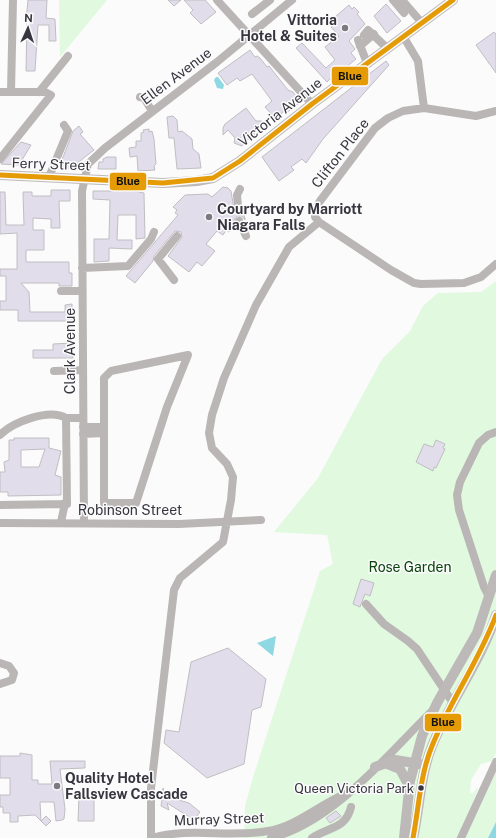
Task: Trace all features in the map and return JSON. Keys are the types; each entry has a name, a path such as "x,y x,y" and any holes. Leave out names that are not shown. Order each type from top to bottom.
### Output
{"main road":[{"name":"Victoria Avenue","path":"197,181 222,174 312,104 453,0"},
{"name":"Ferry Street","path":"0,175 163,184 197,181"},
{"path":"404,838 409,787 414,762 422,736 434,708 477,633 496,575"},
{"path":"413,838 425,765 440,726 482,650 496,615"},
{"path":"375,767 395,760 425,765"},
{"path":"385,763 403,772 409,787"}],"street":[{"path":"12,92 13,0"},
{"path":"217,0 312,104"},
{"path":"252,14 270,0"},
{"name":"Ellen Avenue","path":"84,179 88,164 292,0"},
{"path":"397,1 422,23"},
{"path":"397,1 404,13"},
{"path":"367,63 361,40 368,30 374,34 387,48"},
{"path":"361,40 374,34"},
{"path":"403,36 418,61 424,108"},
{"path":"39,92 68,56"},
{"path":"0,92 45,92 51,96 0,159"},
{"name":"Clifton Place","path":"319,222 315,217 315,210 320,201 375,128 388,118 403,111 424,108 476,116 490,114 496,111"},
{"path":"49,177 68,131 64,125"},
{"name":"Clark Avenue","path":"84,179 82,191 84,523"},
{"path":"238,206 237,195 240,189"},
{"path":"240,221 246,236"},
{"path":"151,838 152,788 174,590 180,578 223,542 227,522 233,477 227,464 212,448 209,433 212,415 224,378 256,305 289,248 319,222 391,270 414,283 464,283 481,277 496,264"},
{"path":"82,268 128,266 151,239 154,232"},
{"path":"174,280 158,259 177,236"},
{"path":"61,291 82,291"},
{"path":"188,355 167,407 136,503 104,503 104,430 104,378 111,371 188,355"},
{"path":"54,373 83,373"},
{"path":"0,435 6,428 36,416 60,415 66,418 83,418"},
{"path":"0,505 67,504 66,418"},
{"path":"83,431 104,430"},
{"path":"489,597 484,587 473,548 459,510 457,495 460,482 479,443 488,434 496,432"},
{"path":"61,519 64,514 64,508 62,505"},
{"name":"Robinson Street","path":"0,524 61,519 84,523 227,522 261,520"},
{"path":"366,604 384,624 413,645 453,703"},
{"path":"0,663 9,666 14,673 12,680 0,684"},
{"name":"Murray Street","path":"271,838 289,832 308,823 337,804 434,708"},
{"path":"461,838 496,762"},
{"name":"Murray Street","path":"151,838 166,834 239,834 270,831 295,822 332,800 350,792"},
{"path":"312,838 338,826 348,816 351,807"}],"green space":[{"path":"59,0 107,0 60,57"},
{"name":"Queen Victoria Park","path":"496,281 496,753 492,761 481,764 471,780 470,792 472,794 477,788 478,789 459,838 244,838 245,806 254,774 320,571 333,564 327,535 274,532 318,478 382,359 410,331 423,306 438,293 481,292"},
{"path":"496,772 496,822 488,838 465,838"}],"water":[{"path":"218,77 224,85 223,89 217,88 214,80"},
{"path":"276,636 273,656 257,643"},
{"path":"496,822 496,838 488,838"}],"building":[{"path":"28,0 47,0 46,18 55,19 56,41 49,41 49,25 38,25 35,71 26,71 26,21"},
{"path":"168,0 181,0 174,6"},
{"path":"184,0 205,0 216,12 201,24 190,13 193,10"},
{"path":"386,4 401,21 387,33 374,16"},
{"path":"349,5 352,9 354,7 359,12 357,14 365,24 349,41 355,49 351,53 356,59 340,72 338,71 327,82 296,48 302,43 326,68 335,60 325,47 339,36 331,27 333,26 329,22"},
{"path":"494,32 496,34 496,73 476,45"},
{"path":"250,50 255,57 257,56 260,58 267,67 269,66 288,90 293,92 298,99 298,104 286,113 284,111 279,116 272,115 265,107 272,101 252,74 240,81 237,78 227,85 218,73"},
{"path":"386,61 389,65 323,139 306,163 302,159 291,167 294,170 279,181 262,157"},
{"path":"246,108 256,121 262,121 263,130 254,132 255,135 246,141 242,146 234,143 235,138 228,130 223,135 223,128 225,124"},
{"path":"173,116 177,120 178,132 182,131 192,139 193,149 199,154 201,168 177,169 174,138 169,138 167,117"},
{"path":"79,126 83,132 80,134 94,150 71,168 59,168 73,131"},
{"path":"149,129 149,132 152,131 154,139 155,170 138,171 137,156 130,157 129,148 136,147 136,141 141,141 141,133 144,132 143,130"},
{"path":"21,142 31,145 19,165 1,164"},
{"path":"107,157 116,157 116,169 98,169 99,162 103,162 103,159"},
{"path":"223,187 228,188 231,191 234,209 239,211 243,206 245,220 242,216 237,216 234,220 235,225 229,232 226,230 223,235 217,231 206,244 215,251 202,266 197,262 189,272 168,256 182,237 181,232 175,231 154,256 153,261 135,283 126,276 178,215 175,213 177,210 173,207 185,195 208,194 212,197"},
{"path":"51,190 70,190 70,201 59,201 60,228 51,228 51,219 33,218 33,230 44,230 44,250 26,250 26,262 69,262 69,273 72,273 72,286 59,286 59,283 21,283 29,292 30,312 65,312 65,305 72,304 72,321 18,321 18,310 0,310 0,301 6,301 6,276 0,276 0,269 17,269 17,233 0,234 0,192 5,192 6,225 24,225 23,192 32,192 32,196 51,196"},
{"path":"93,191 135,191 144,193 145,238 136,239 136,215 118,215 117,240 132,240 132,249 109,248 109,261 94,262 94,239 109,239 110,200 93,199"},
{"path":"72,343 73,358 33,358 33,350 53,350 53,344"},
{"path":"14,438 49,438 49,448 61,451 55,475 61,477 61,495 8,496 8,492 0,492 0,472 5,472 4,462 9,460 9,440 14,440","holes":["45,449 39,467 21,467 21,450"]},
{"path":"436,440 445,444 443,448 445,449 433,471 416,462 424,444 433,447"},
{"path":"361,579 374,583 370,596 365,594 360,607 353,604"},
{"path":"228,648 266,679 261,707 252,710 244,764 207,778 164,743 166,730 179,732 191,662"},
{"path":"20,753 32,755 32,780 38,780 38,784 52,784 50,761 85,761 85,768 60,769 65,809 64,819 56,821 54,802 40,802 41,821 35,815 18,816 18,822 10,822 10,813 3,813 3,807 0,807 0,795 10,795 10,778 0,778 0,756 20,756"},
{"path":"163,788 165,796 189,803 200,812 194,820 167,803 169,810 161,806 162,799 156,794 162,795"},
{"path":"79,796 94,796 94,821 78,821"},
{"path":"336,811 341,816 330,823 326,818"},
{"path":"46,816 51,821 46,826 41,821"}],"tunnel":[{"path":"238,206 239,221"}],"transit line":[{"name":"Blue","path":"0,175 163,183 213,178 240,161 312,104 453,0"},
{"name":"Blue","path":"413,838 422,780 432,746 447,713 481,649 496,615"}],"place":[{"name":"Vittoria Hotel & Suites","path":"345,28"},
{"name":"Courtyard by Marriott Niagara Falls","path":"209,217"},
{"name":"Quality Hotel Fallsview Cascade","path":"57,786"},
{"name":"Queen Victoria Park","path":"421,788"}],"park label":[{"name":"Rose Garden","path":"410,567"}]}
